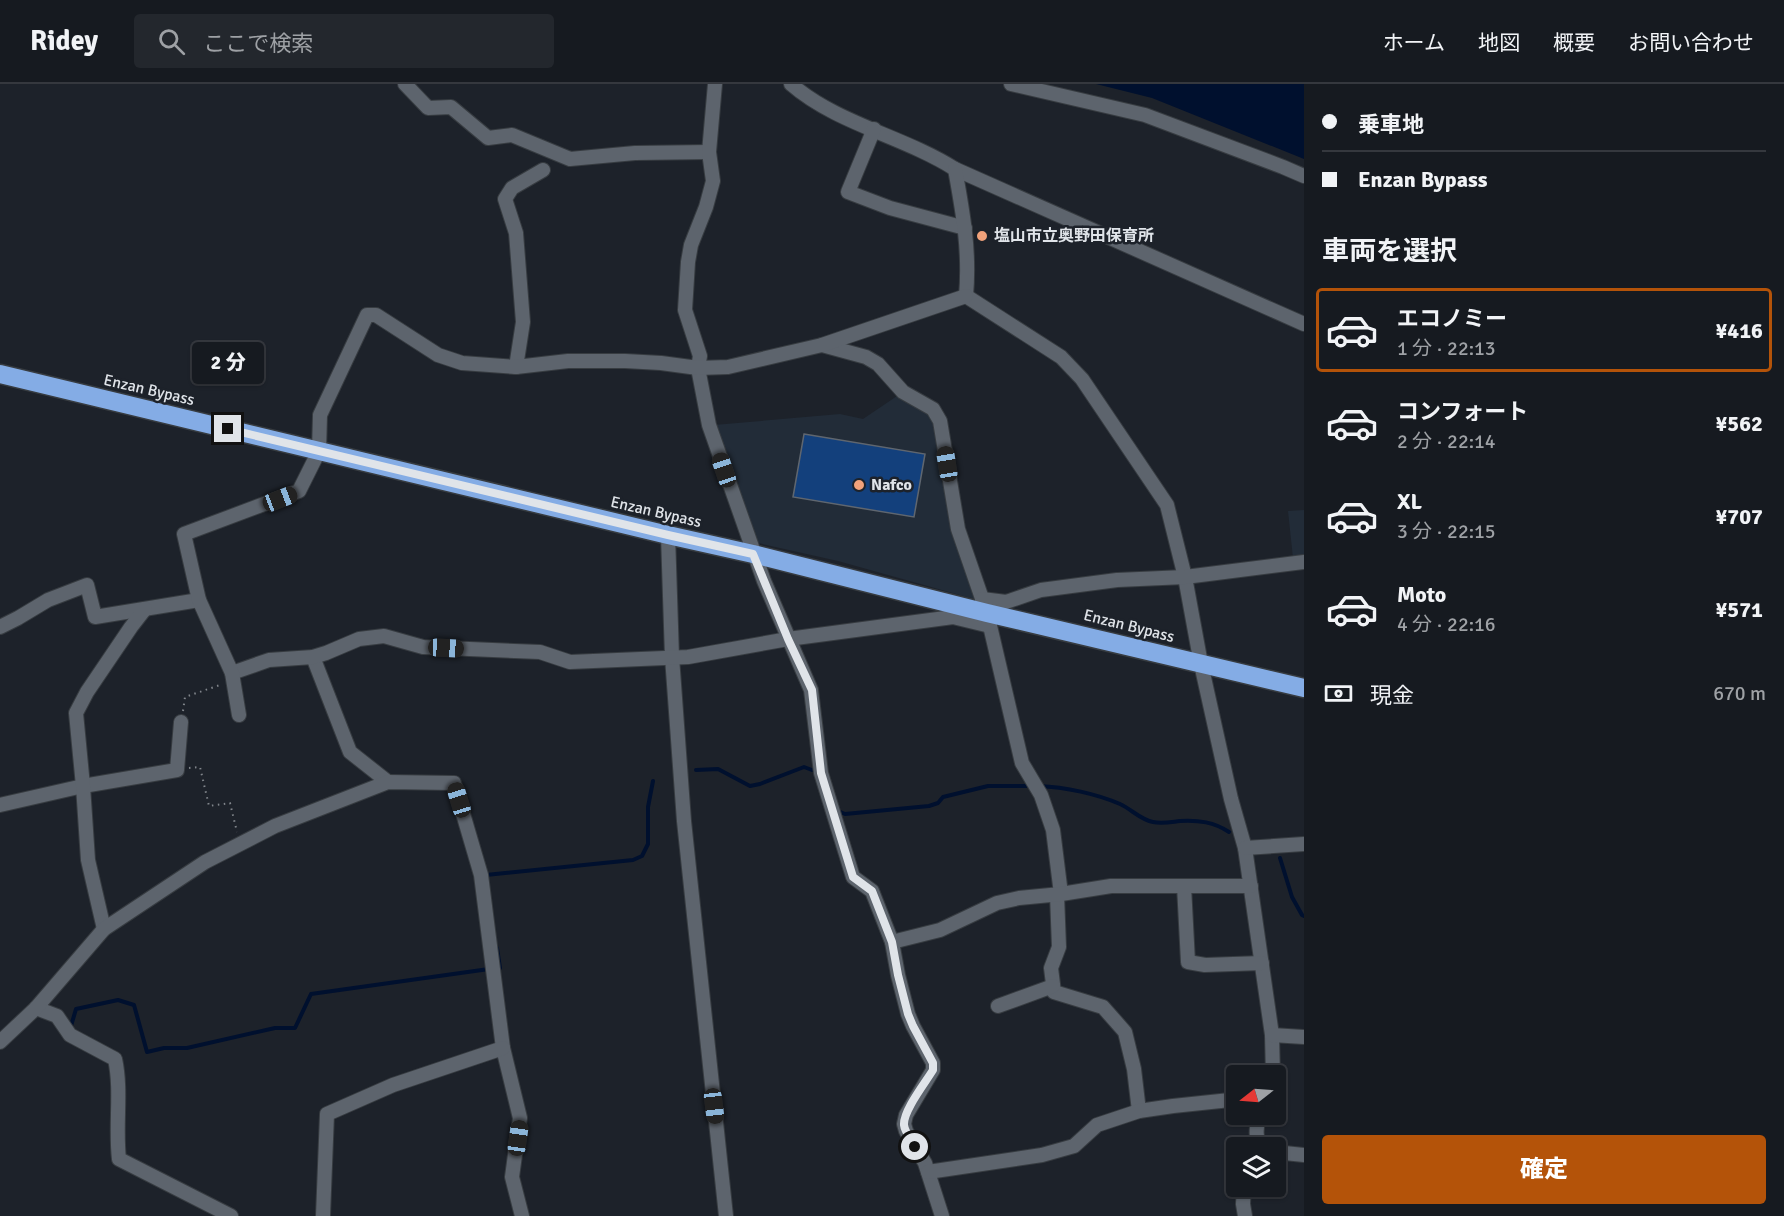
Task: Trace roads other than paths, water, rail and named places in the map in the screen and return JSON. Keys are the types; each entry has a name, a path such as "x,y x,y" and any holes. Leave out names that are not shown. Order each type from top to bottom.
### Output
{"highway":[{"name":"Enzan Bypass","path":"0,374 1304,688"}],"street":[{"path":"405,84 428,108 451,107 488,138 512,135 570,159 635,153 709,152"},
{"path":"715,84 709,152 712,181 706,207 691,244 685,310 700,356 698,368 709,425 753,554 812,690 821,773 853,877 872,891 892,942 908,1014 933,1063 933,1070 906,1115 904,1124 924,1162 942,1216"},
{"path":"791,84 823,107 934,156 955,169 1304,324"},
{"path":"1011,84 1145,115 1283,166 1304,176"},
{"path":"874,129 848,192 890,208 965,228"},
{"path":"955,169 969,268 966,296"},
{"path":"516,367 523,322 516,233 505,199 512,188 543,170"},
{"path":"239,715 233,677 199,600 184,534 299,491 319,451 320,416 367,315 376,315 438,355 462,363 516,367 568,361 662,363 698,368 728,367 822,345 966,296"},
{"path":"966,296 1061,357 1082,379 1167,505 1185,578 1200,664 1231,799 1245,848 1272,1035 1273,1065"},
{"path":"822,345 866,357 878,364 903,392 933,409 940,421 957,529 986,612 1022,763 1041,795 1055,841 1059,894 1059,946 1051,968 1054,992 1103,1007 1125,1032 1134,1069 1139,1111"},
{"path":"668,535 672,657 684,821 726,1216"},
{"path":"233,677 268,660 313,657 359,639 384,636 423,647 540,652 570,662 688,657 788,639 986,612 1041,590 1117,580 1185,578 1304,562"},
{"path":"0,627 48,600 87,585 95,617 199,600"},
{"path":"104,929 88,860 76,712 130,627 145,609"},
{"path":"313,657 350,752 388,782"},
{"path":"0,805 83,786 177,770 181,722"},
{"path":"0,1042 36,1008 104,929 205,862 285,822 388,782 454,783 481,875 502,1048 520,1118 512,1177 522,1216"},
{"path":"1245,848 1304,844"},
{"path":"892,942 940,930 996,903 1019,898 1111,886 1251,886"},
{"path":"1184,886 1188,962 1262,963"},
{"path":"998,1006 1053,986"},
{"path":"36,1008 57,1016 70,1035 115,1059 118,1073 119,1159 231,1216"},
{"path":"1272,1035 1304,1037"},
{"path":"323,1216 327,1114 393,1085 502,1048"},
{"path":"928,1172 1042,1155 1074,1146 1097,1125 1139,1111 1226,1100"},
{"path":"1286,1153 1304,1155"},
{"path":"1243,1197 1245,1216"}],"water":[{"path":"1096,84 1304,84 1304,159 1152,98"}],"waterway":[{"path":"696,770 718,769 750,786 804,767 812,770"},
{"path":"486,878 486,875 633,860 642,856 648,844 648,807 653,781"},
{"path":"838,811 845,814 929,806 938,803 943,797 988,786 1032,786"},
{"path":"1039,786 1070,789 1101,797 1120,804 1153,822 1200,821 1229,832"},
{"path":"1280,858 1292,897 1304,916"},
{"path":"497,948 500,968"},
{"path":"71,1026 76,1009 118,1000 134,1005 147,1052 164,1048 187,1048 275,1028 295,1028 311,994 489,969"}],"place":[{"name":"塩山市立奥野田保育所","path":"982,236"},
{"name":"Nafco","path":"859,485"}]}
